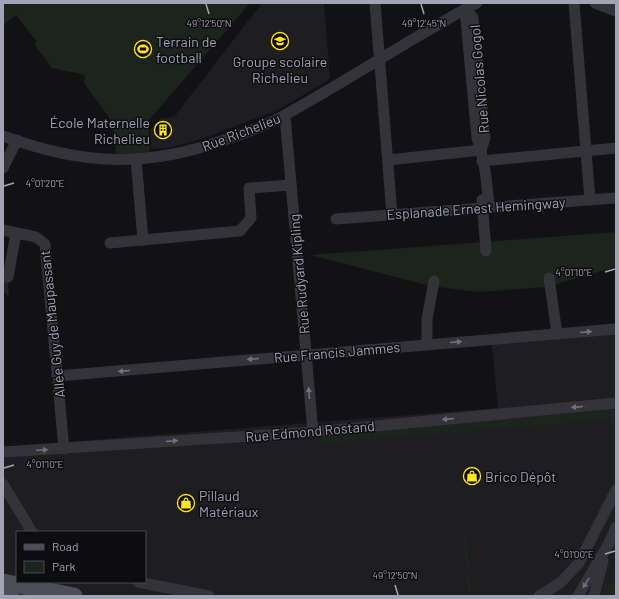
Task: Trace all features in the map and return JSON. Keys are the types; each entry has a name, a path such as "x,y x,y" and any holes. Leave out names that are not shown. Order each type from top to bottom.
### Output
{"main road":[{"path":"3,582 74,596"},
{"path":"3,594 11,596"}],"street":[{"path":"375,3 392,215"},
{"name":"Rue Richelieu","path":"3,136 34,146 75,156 114,160 167,157 208,146 245,133 285,116 379,59 477,3"},
{"path":"574,3 590,200"},
{"path":"595,3 616,11"},
{"name":"Rue Nicolas Gogol","path":"465,9 477,138 481,155 478,167 485,208 486,251"},
{"name":"Rue Rudyard Kipling","path":"285,116 313,432"},
{"path":"3,168 17,140"},
{"path":"388,160 586,151 616,148"},
{"path":"136,159 143,240"},
{"path":"110,243 240,231 251,218 249,188 291,185"},
{"name":"Esplanade Ernest Hemingway","path":"336,219 616,198"},
{"name":"Allée Guy de Maupassant","path":"3,230 36,237 45,244 64,449"},
{"path":"3,276 8,277 16,233"},
{"path":"549,278 557,334"},
{"path":"428,345 428,319 434,281"},
{"name":"Rue Francis Jammes","path":"57,376 616,329"},
{"name":"Rue Edmond Rostand","path":"3,452 313,432 616,403"},
{"path":"3,484 31,531"},
{"path":"539,596 560,583 579,562 616,490"},
{"path":"578,596 608,545 616,527"},
{"path":"594,596 608,545"},
{"path":"143,583 209,596"}],"shaded area":[{"name":"Groupe scolaire Richelieu","path":"262,3 324,3 330,79 278,110 201,139 172,147 151,149 150,130 161,118 174,117"},
{"path":"616,323 616,596 3,596 3,447 498,408 491,337"}],"green space":[{"path":"3,3 250,3 148,121 150,153 116,154 113,123 84,83 85,75 52,68 34,44 37,42 16,15 3,25"},
{"path":"616,232 616,267 546,287 479,292 430,286 311,255"},
{"path":"3,282 8,282 9,297 3,291"},
{"path":"616,406 616,427 607,420 321,443 318,429"},
{"path":"466,536 469,565 466,566 463,537"},
{"path":"467,574 470,574 471,596 468,596"},
{"path":"605,581 615,586 616,596 603,596"}],"place":[{"name":"Groupe scolaire Richelieu","path":"280,41"},
{"name":"Terrain de football","path":"143,49"},
{"name":"École Maternelle Richelieu","path":"163,130"},
{"name":"Brico Dépôt","path":"472,476"},
{"name":"Pillaud Matériaux","path":"186,503"}]}
